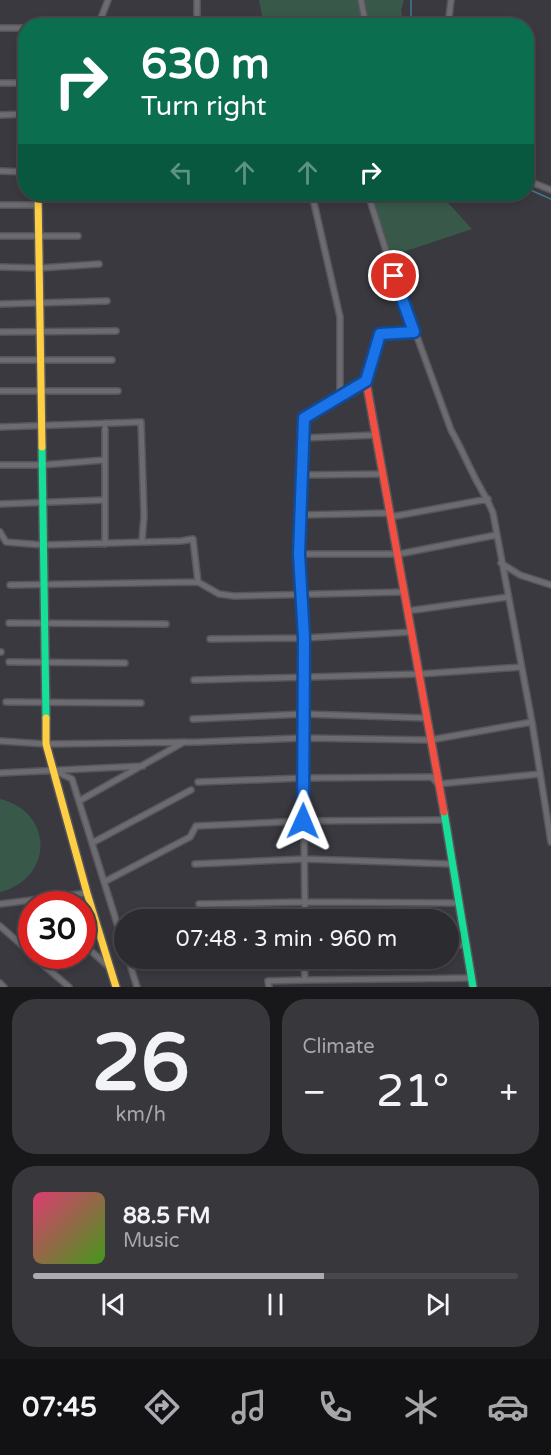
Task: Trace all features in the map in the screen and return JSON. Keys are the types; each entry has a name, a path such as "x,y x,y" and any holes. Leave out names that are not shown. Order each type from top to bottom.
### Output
{"street":[{"path":"101,18 108,0"},
{"path":"197,0 197,18"},
{"path":"361,0 364,18"},
{"path":"449,18 451,0"},
{"path":"0,28 18,28"},
{"path":"0,83 18,83"},
{"path":"0,115 18,114"},
{"path":"0,171 18,172"},
{"path":"534,183 551,190"},
{"path":"38,201 46,744 86,891"},
{"path":"314,201 340,317 340,396"},
{"path":"370,201 387,257 451,430 488,499 493,513 532,722 551,842"},
{"path":"0,205 38,205"},
{"path":"0,236 78,236"},
{"path":"0,267 40,268 99,264"},
{"path":"0,304 107,301"},
{"path":"0,332 116,331"},
{"path":"414,332 380,334 366,381 446,820 473,987"},
{"path":"0,360 112,360"},
{"path":"305,909 304,638 299,554 304,418 366,381"},
{"path":"0,391 118,391"},
{"path":"0,428 141,422 144,516 142,541"},
{"path":"105,423 105,544"},
{"path":"303,438 376,435"},
{"path":"0,465 42,465 104,460"},
{"path":"302,475 382,474"},
{"path":"299,515 390,515 488,499"},
{"path":"0,504 105,500"},
{"path":"0,532 6,542 43,545 142,541 181,542 193,538 198,582"},
{"path":"299,554 399,554 496,535"},
{"path":"501,562 520,575 551,585"},
{"path":"10,585 198,582 219,594 234,596 404,592"},
{"path":"407,611 508,597"},
{"path":"9,623 166,624"},
{"path":"210,639 304,638 412,632"},
{"path":"9,662 125,663"},
{"path":"194,680 420,675 521,667"},
{"path":"6,702 141,703"},
{"path":"193,719 304,714 426,718"},
{"path":"0,741 46,744 303,738 430,740 532,722"},
{"path":"79,801 186,741"},
{"path":"0,773 143,766"},
{"path":"53,770 72,780 114,914"},
{"path":"438,784 540,774"},
{"path":"198,782 432,777 438,784"},
{"path":"92,843 190,790"},
{"path":"104,882 190,837 196,826 303,821 446,820"},
{"path":"195,864 305,859 452,864"},
{"path":"0,904 18,901"},
{"path":"199,904 460,903"},
{"path":"96,921 116,987"},
{"path":"0,926 18,942"},
{"path":"459,945 467,945"},
{"path":"96,955 111,968"},
{"path":"48,969 69,987"},
{"path":"131,969 137,987"},
{"path":"304,969 305,980"},
{"path":"262,987 269,985 268,981 472,978"},
{"path":"375,979 375,987"},
{"path":"0,983 4,987"}],"green space":[{"path":"259,0 404,0 401,10 402,18 263,18"},
{"path":"372,201 446,201 472,229 388,257"},
{"path":"0,799 18,806 30,817 38,830 40,845 38,860 30,873 18,885 0,892"}],"waterway":[{"path":"411,0 411,18"},
{"path":"534,192 551,199"}],"traffic: fast":[{"path":"42,447 46,718"},
{"path":"444,812 473,987"}],"traffic: slow":[{"path":"38,201 42,447"},
{"path":"46,718 46,744 87,893 116,987"}],"traffic: jam":[{"path":"414,331 380,334 366,381 444,812"}],"route":[{"path":"303,821 304,638 299,515 304,418 366,381 380,334 414,332 394,276"}]}
